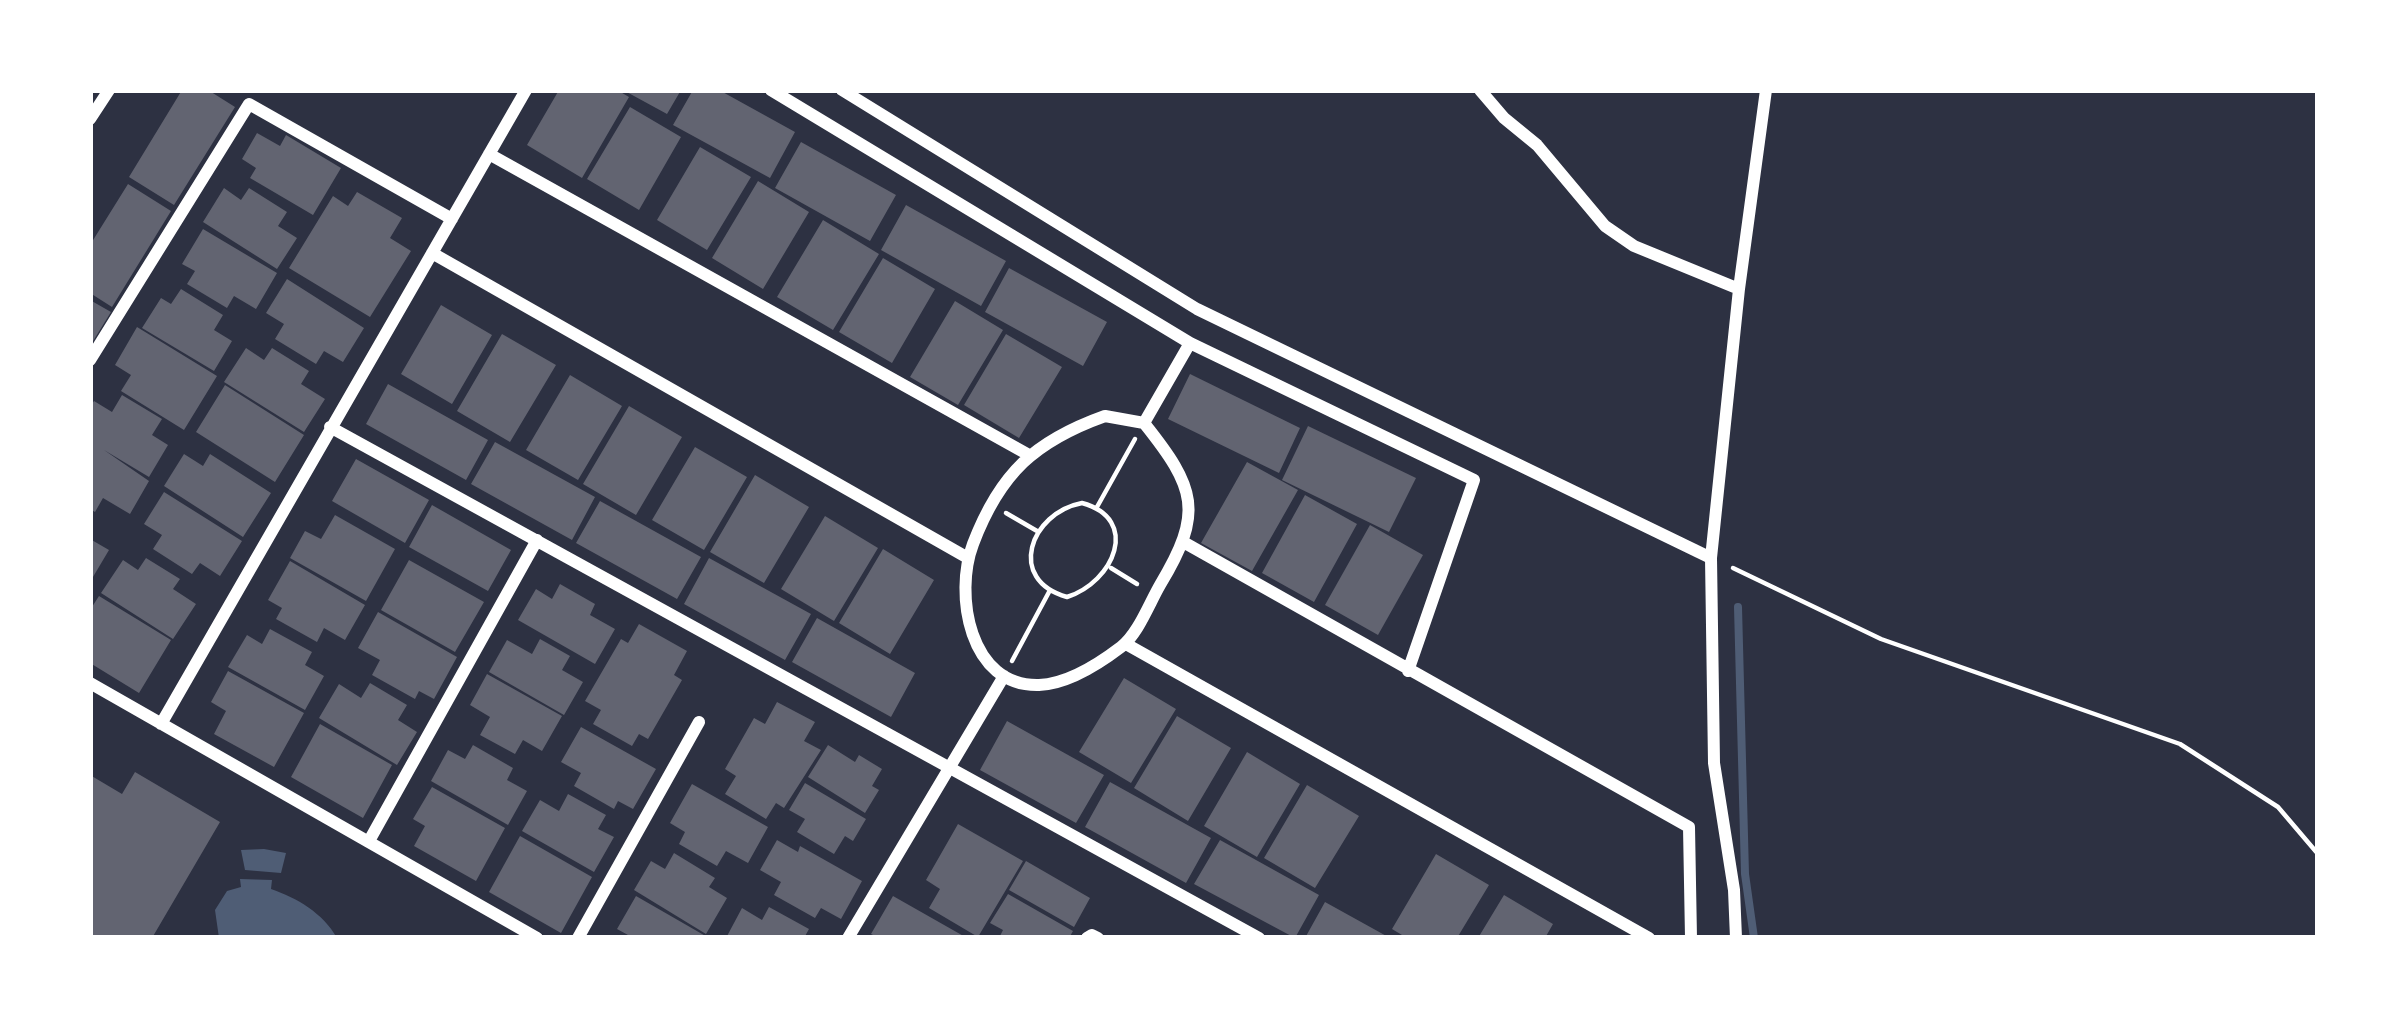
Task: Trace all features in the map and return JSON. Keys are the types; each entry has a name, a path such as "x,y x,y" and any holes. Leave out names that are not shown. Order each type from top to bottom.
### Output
{"street":[{"path":"90,119 109,90"},
{"path":"161,724 526,90"},
{"path":"771,90 1190,343 1474,480 1408,671"},
{"path":"842,90 1197,309 1711,558"},
{"path":"1480,90 1537,145 1605,226 1634,246 1739,290"},
{"path":"1736,938 1734,890 1714,763 1711,558 1766,90"},
{"path":"90,359 248,104 452,219"},
{"path":"489,154 1029,455"},
{"path":"432,253 968,558"},
{"path":"1144,423 1190,343"},
{"path":"1105,416 1144,423 1177,464 1188,498 1186,543 1126,644 1076,675 1038,685 1004,676 972,640 964,596 968,558 992,505 1029,455 1063,431 1105,416"},
{"path":"330,427 1259,938"},
{"path":"369,841 537,540"},
{"path":"1186,543 1689,827 1691,938"},
{"path":"1126,644 1649,938"},
{"path":"848,938 1004,676"},
{"path":"90,683 537,938"},
{"path":"578,938 699,722"},
{"path":"1087,938 1098,938"}],"path":[{"path":"1097,507 1144,423"},
{"path":"992,505 1037,531"},
{"path":"1067,506 1097,507 1114,533 1109,567 1083,591 1066,596 1049,592 1031,565 1037,531 1067,506"},
{"path":"1711,558 1881,639 2180,744 2278,807 2318,854"},
{"path":"1109,567 1148,590"},
{"path":"1004,676 1049,592"},
{"path":"1011,662 1028,668"}],"water":[{"path":"241,850 286,853 281,873 245,870"},
{"path":"240,879 272,880 271,889 308,907 337,938 219,938 215,910 227,891 241,887"}],"building":[{"path":"182,90 208,90 235,107 174,205 129,177"},
{"path":"559,90 617,90 629,97 582,178 527,145"},
{"path":"623,90 681,90 667,114"},
{"path":"693,90 719,90 795,132 770,178 673,125"},
{"path":"630,107 681,137 639,210 587,179"},
{"path":"257,133 280,146 286,135 341,168 313,215 250,178 256,168 242,159"},
{"path":"801,142 896,195 870,241 775,188"},
{"path":"700,147 751,177 707,250 657,220"},
{"path":"758,181 809,212 763,289 712,258"},
{"path":"128,184 171,211 112,307 90,293 90,245"},
{"path":"224,188 241,200 249,188 287,212 278,226 297,238 277,269 203,222"},
{"path":"357,192 402,218 390,238 411,251 370,317 289,268 333,196 348,206"},
{"path":"906,205 1006,261 981,306 881,250"},
{"path":"823,220 879,254 833,330 777,297"},
{"path":"203,229 277,273 256,309 234,296 227,308 187,284 195,271 182,264"},
{"path":"883,258 935,289 892,363 839,332"},
{"path":"1009,268 1107,322 1083,366 985,312"},
{"path":"287,279 364,328 343,362 324,351 316,364 275,339 284,324 266,313"},
{"path":"181,289 223,315 214,330 232,341 214,371 142,328 161,298 171,304"},
{"path":"90,300 111,312 90,346"},
{"path":"955,301 1003,330 958,405 910,377"},
{"path":"441,305 492,335 452,404 401,374"},
{"path":"137,327 217,376 184,430 121,391 131,375 115,365"},
{"path":"502,334 556,365 510,442 457,411"},
{"path":"1006,334 1062,367 1019,438 964,405"},
{"path":"246,348 264,360 272,348 309,371 301,384 325,399 304,432 224,382"},
{"path":"1190,374 1300,428 1279,473 1168,419"},
{"path":"570,375 622,406 578,480 526,450"},
{"path":"388,384 488,440 466,480 366,424"},
{"path":"225,385 304,435 275,482 196,432"},
{"path":"122,395 162,419 152,435 168,445 149,477 104,450 149,481 130,514 103,498 95,512 90,509 90,407 94,401 112,412"},
{"path":"629,406 682,437 636,515 583,484"},
{"path":"1308,426 1416,478 1389,532 1282,480"},
{"path":"495,442 595,497 572,540 471,484"},
{"path":"695,447 747,477 704,550 652,520"},
{"path":"184,454 203,466 210,454 271,493 243,537 164,486"},
{"path":"356,459 429,500 405,543 332,501"},
{"path":"1247,462 1298,490 1252,571 1201,543"},
{"path":"755,475 809,507 764,583 710,552"},
{"path":"164,492 242,541 220,576 200,563 192,574 153,549 162,535 144,524"},
{"path":"1305,495 1357,524 1314,602 1262,573"},
{"path":"600,501 701,557 677,599 576,543"},
{"path":"432,505 511,550 488,591 409,547"},
{"path":"335,515 395,549 366,601 290,558 305,531 321,539"},
{"path":"825,516 878,548 834,621 781,589"},
{"path":"1370,525 1423,555 1378,635 1325,605"},
{"path":"90,539 109,550 90,582"},
{"path":"883,549 934,580 890,654 839,623"},
{"path":"146,558 180,579 173,589 196,604 173,639 101,593 123,560 138,570"},
{"path":"709,558 811,614 785,660 684,604"},
{"path":"409,560 484,602 455,652 381,610"},
{"path":"290,561 365,605 345,640 324,628 317,642 276,619 282,608 268,600"},
{"path":"560,584 595,604 590,615 615,629 595,664 518,620 536,589 552,599"},
{"path":"99,596 171,640 139,693 90,663 90,610"},
{"path":"378,612 457,657 434,699 419,691 415,699 372,675 380,660 358,648"},
{"path":"817,618 915,673 891,717 792,662"},
{"path":"639,624 687,651 674,675 682,680 648,739 639,734 632,746 593,724 601,710 585,701 621,639 628,643"},
{"path":"270,629 312,652 305,665 324,676 305,710 228,667 247,635 262,644"},
{"path":"540,639 570,656 562,670 583,682 564,715 489,672 507,640 532,654"},
{"path":"228,671 304,713 274,767 214,734 226,711 211,702"},
{"path":"487,674 562,716 542,751 523,740 515,754 480,735 490,717 470,705"},
{"path":"1124,678 1176,709 1131,783 1079,752"},
{"path":"370,683 407,705 398,720 417,732 397,765 319,718 339,684 361,698"},
{"path":"777,702 815,722 804,741 821,750 784,808 776,803 766,819 725,794 736,776 725,769 754,718 765,724"},
{"path":"1177,716 1231,748 1188,821 1134,788"},
{"path":"1007,721 1104,775 1076,823 980,770"},
{"path":"320,724 392,765 363,818 291,777"},
{"path":"581,727 656,769 633,809 618,801 614,809 574,786 581,773 561,762"},
{"path":"473,745 513,768 507,780 527,791 508,825 431,781 448,750 465,759"},
{"path":"828,745 855,762 859,755 882,769 872,786 879,790 865,813 808,777"},
{"path":"1247,752 1300,784 1257,857 1204,826"},
{"path":"135,772 220,822 152,938 97,938 90,934 90,775 122,794"},
{"path":"1110,782 1211,838 1186,883 1085,827"},
{"path":"805,783 866,819 853,841 845,836 834,854 797,832 805,819 789,810"},
{"path":"692,784 768,827 748,863 726,851 717,866 679,844 685,832 670,823"},
{"path":"1307,785 1359,816 1315,888 1264,858"},
{"path":"432,787 505,828 476,881 414,846 425,826 413,819"},
{"path":"568,794 606,815 598,829 614,837 594,872 522,831 540,800 559,811"},
{"path":"958,824 1023,861 978,937 929,908 940,889 926,880"},
{"path":"520,836 592,877 561,933 489,892"},
{"path":"777,840 798,852 800,846 862,881 841,919 821,908 815,918 774,895 781,882 760,870"},
{"path":"1220,840 1319,895 1295,938 1194,884"},
{"path":"674,853 715,878 709,887 727,898 706,934 634,890 651,861 665,869"},
{"path":"1436,854 1489,885 1457,938 1407,938 1392,929"},
{"path":"1026,861 1090,898 1074,927 1009,890"},
{"path":"1008,894 1073,931 1069,938 999,938 1003,930 990,923"},
{"path":"1504,895 1553,924 1545,938 1478,938"},
{"path":"636,896 709,938 627,938 617,929"},
{"path":"893,896 967,938 879,938 871,934"},
{"path":"1325,902 1390,938 1305,938"},
{"path":"769,907 809,929 804,938 726,938 742,908 762,920"}],"waterway":[{"path":"1738,607 1745,874 1754,938"}]}
